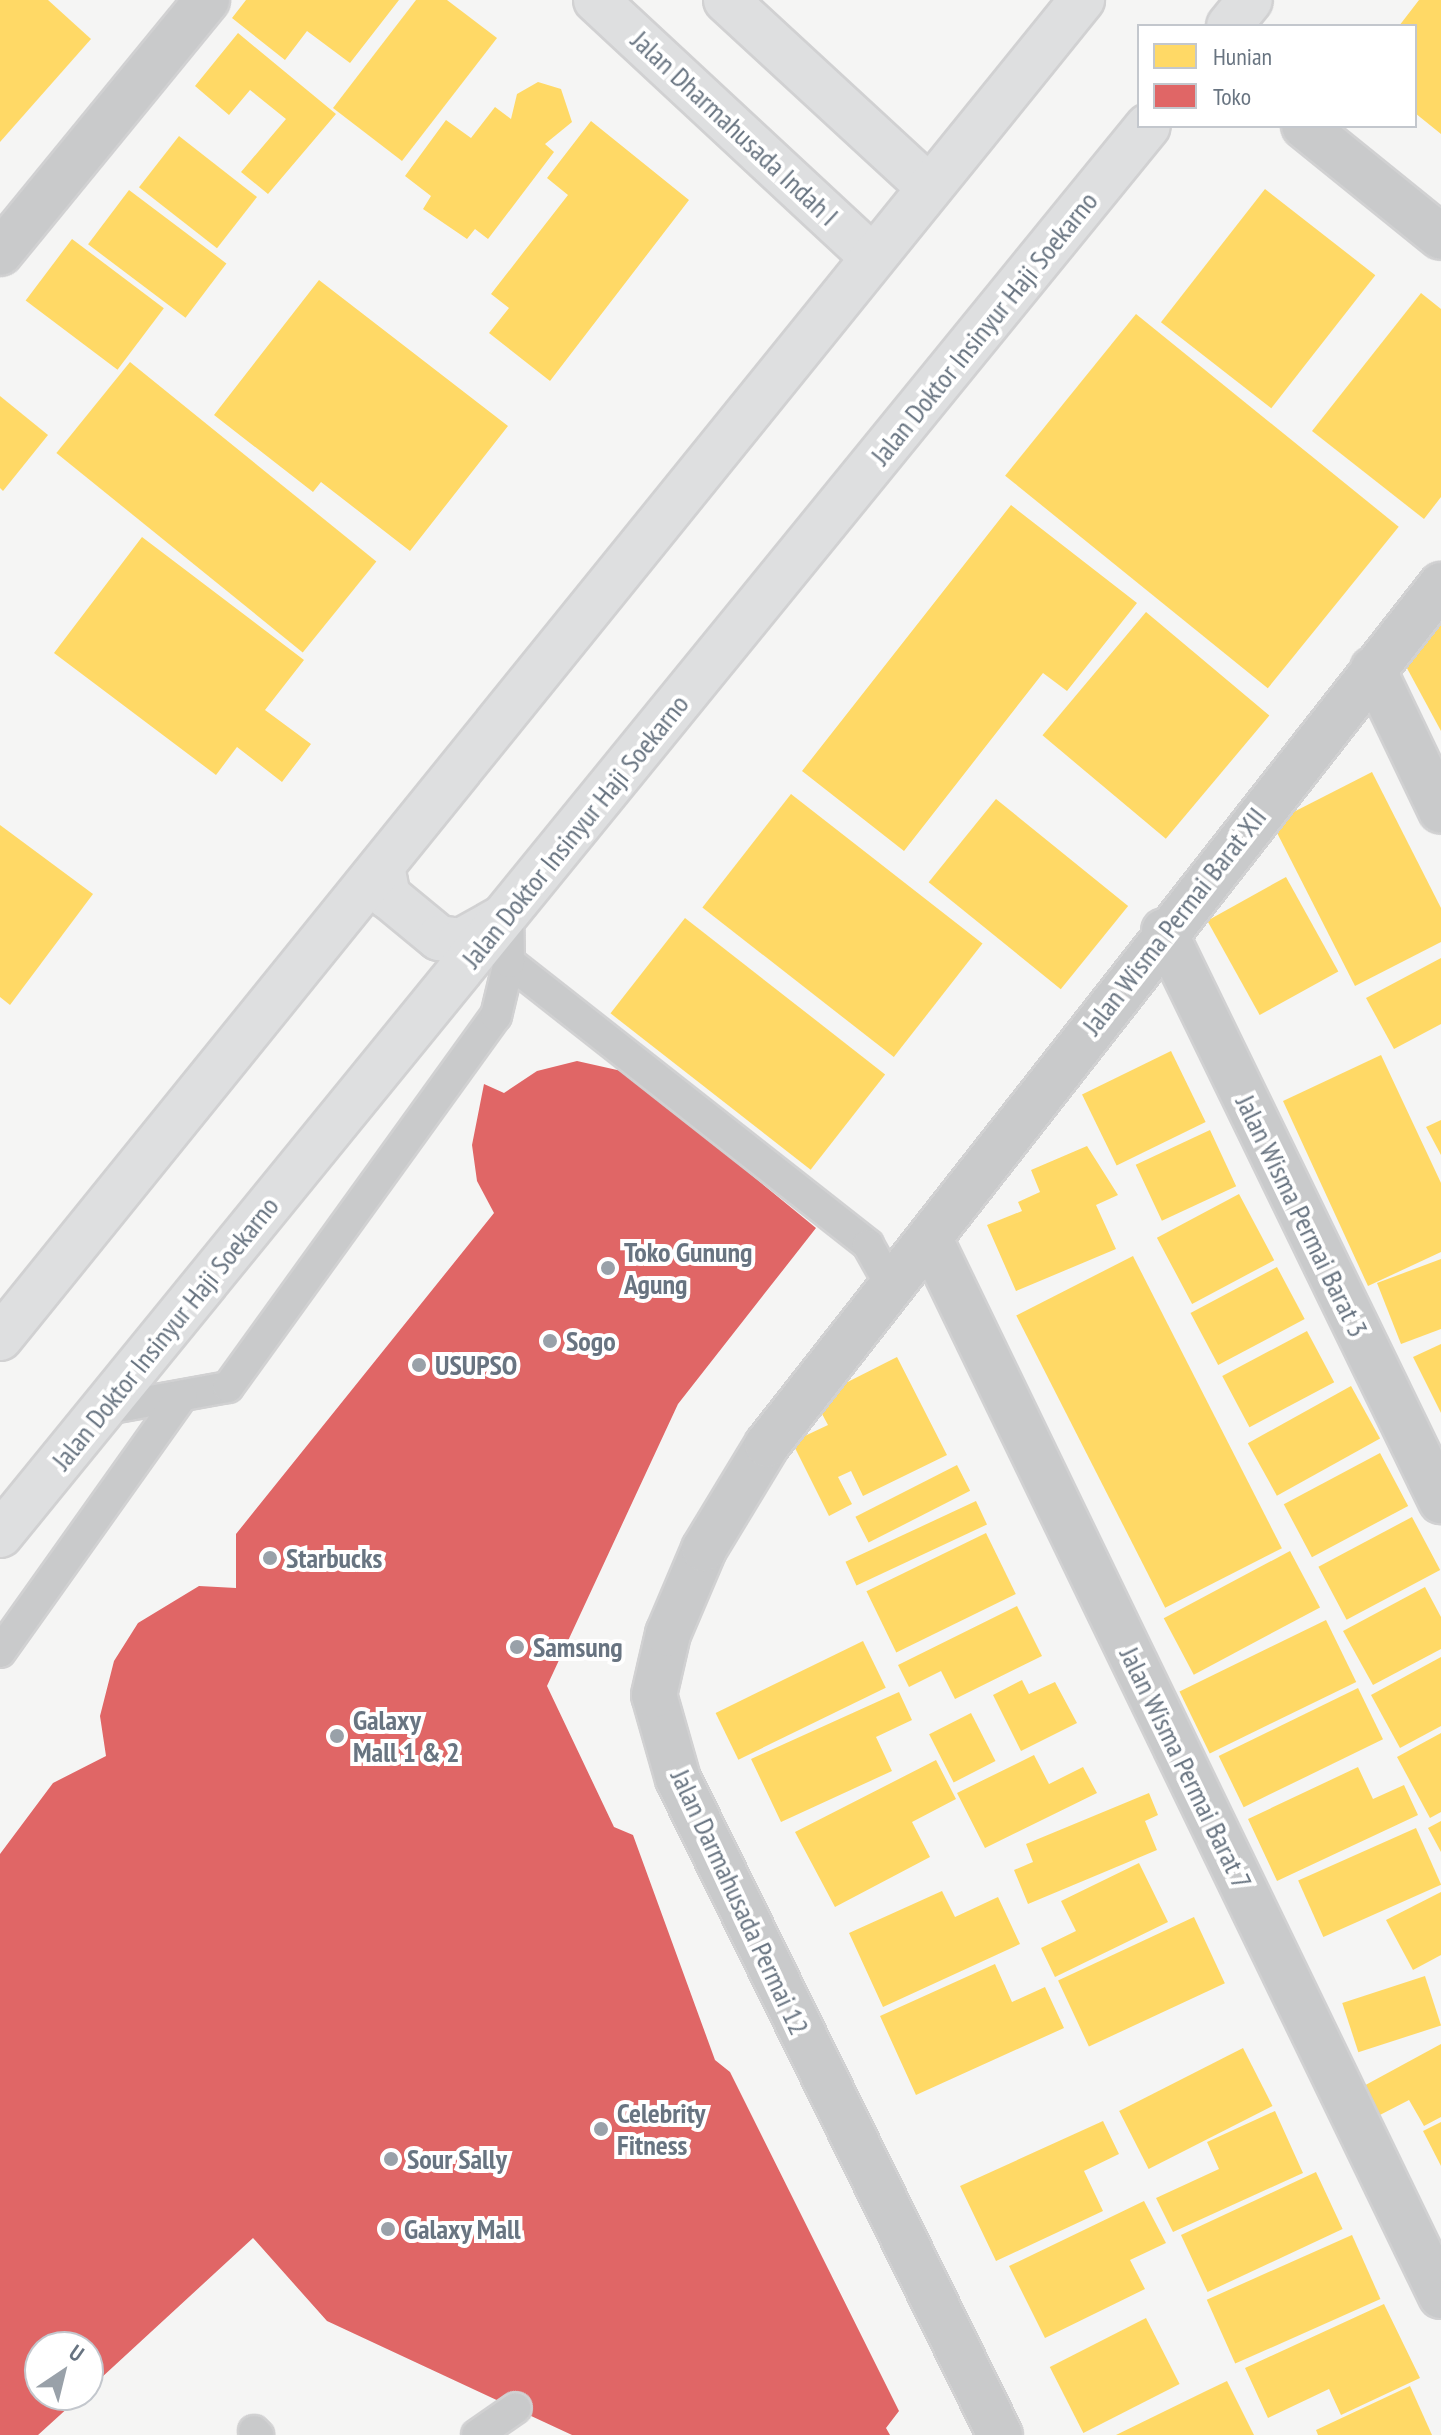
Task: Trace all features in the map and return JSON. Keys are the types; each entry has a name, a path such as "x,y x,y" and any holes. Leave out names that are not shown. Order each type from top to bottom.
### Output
{"main road":[{"name":"Jalan Dharmahusada Indah I","path":"596,0 873,257"},
{"path":"726,0 930,188"},
{"path":"0,1338 1082,0"},
{"path":"1231,24 1250,0"},
{"name":"Jalan Doktor Insinyur Haji Soekarno","path":"0,1535 1146,128"},
{"path":"382,866 388,896 439,938 461,941 508,915"}],"street":[{"path":"0,253 207,0"},
{"path":"1306,128 1441,237"},
{"name":"Jalan Wisma Permai Barat XII","path":"911,1261 1164,931 1441,585"},
{"path":"1373,669 1441,811"},
{"name":"Jalan Wisma Permai Barat 3","path":"1164,931 1441,1501"},
{"name":"Jalan Wisma Permai Barat 7","path":"911,1261 1441,2296"},
{"name":"Jalan Darmahusada Permai 12","path":"911,1261 767,1445 704,1549 668,1634 654,1695 678,1779 1000,2435"}],"lane":[{"path":"101,1410 228,1387 496,1016 509,962 508,915"},
{"path":"509,962 868,1245 911,1261"},
{"path":"0,1652 182,1396"},
{"path":"477,2435 516,2408"}],"building: Hunian":[{"path":"0,0 48,0 91,39 0,142"},
{"path":"246,0 399,0 350,63 307,31 285,60 232,18"},
{"path":"416,0 447,0 497,38 402,161 333,108"},
{"path":"1419,0 1441,0 1441,134 1417,115 1417,24 1401,24"},
{"path":"238,33 336,114 268,194 241,172 286,119 250,90 229,115 195,86"},
{"path":"538,82 561,89 572,122 545,144 554,152 488,239 475,229 467,239 423,209 431,196 405,176 446,120 471,138 495,107 511,119 517,94"},
{"path":"591,121 689,200 550,381 489,333 509,308 491,294 568,195 547,178"},
{"path":"179,136 257,197 217,248 139,187"},
{"path":"1265,189 1375,275 1271,408 1161,322"},
{"path":"129,190 226,263 186,318 88,244"},
{"path":"72,239 164,308 118,370 26,300"},
{"path":"319,280 508,426 410,551 321,482 313,492 214,415"},
{"path":"1421,293 1441,309 1441,497 1424,519 1312,431"},
{"path":"1136,314 1399,527 1268,688 1005,476"},
{"path":"130,362 376,561 303,652 56,453"},
{"path":"0,396 48,435 3,491 0,488"},
{"path":"1011,505 1137,603 1067,691 1043,673 904,851 802,771"},
{"path":"142,537 304,660 265,710 311,744 282,782 237,747 216,775 54,653"},
{"path":"1146,612 1269,715 1166,839 1043,735"},
{"path":"1441,621 1441,731 1395,646"},
{"path":"1372,772 1441,908 1441,942 1355,986 1272,823"},
{"path":"791,794 982,944 894,1057 702,907"},
{"path":"996,799 1128,906 1061,989 929,882"},
{"path":"0,825 93,894 10,1005 0,997"},
{"path":"1286,877 1338,971 1260,1015 1207,921"},
{"path":"685,918 885,1074 811,1170 611,1013"},
{"path":"1441,958 1441,1024 1394,1049 1366,998"},
{"path":"1171,1051 1206,1122 1117,1165 1082,1094"},
{"path":"1381,1055 1441,1183 1441,1252 1368,1286 1283,1101"},
{"path":"1441,1120 1441,1155 1426,1127"},
{"path":"1210,1130 1236,1186 1162,1221 1136,1165"},
{"path":"1087,1146 1118,1195 1096,1205 1116,1249 1016,1291 987,1225 1022,1211 1018,1202 1040,1192 1031,1170"},
{"path":"1239,1194 1274,1260 1192,1304 1157,1238"},
{"path":"1133,1256 1282,1548 1165,1608 1016,1315"},
{"path":"1441,1259 1441,1329 1401,1344 1377,1283"},
{"path":"1277,1267 1305,1319 1218,1365 1190,1313"},
{"path":"1307,1331 1334,1382 1249,1427 1222,1376"},
{"path":"1441,1344 1441,1413 1413,1357"},
{"path":"897,1357 947,1455 863,1496 851,1471 838,1477 852,1504 829,1516 792,1442 828,1425 814,1399"},
{"path":"1351,1386 1380,1438 1277,1496 1248,1443"},
{"path":"1380,1453 1408,1506 1312,1557 1284,1504"},
{"path":"957,1465 970,1491 869,1543 855,1517"},
{"path":"976,1501 987,1525 856,1585 845,1562"},
{"path":"1412,1517 1440,1570 1347,1620 1318,1567"},
{"path":"986,1533 1016,1594 896,1652 866,1591"},
{"path":"1290,1551 1320,1608 1194,1675 1164,1618"},
{"path":"1425,1587 1441,1617 1441,1649 1373,1685 1343,1631"},
{"path":"1017,1606 1042,1656 955,1699 941,1671 909,1687 898,1665"},
{"path":"1326,1620 1356,1682 1210,1753 1179,1691"},
{"path":"863,1641 886,1688 738,1760 716,1713"},
{"path":"1441,1657 1441,1726 1400,1748 1371,1695"},
{"path":"1022,1680 1029,1694 1055,1682 1077,1723 1021,1751 993,1695"},
{"path":"1358,1688 1383,1739 1244,1807 1219,1756"},
{"path":"899,1692 912,1720 876,1737 892,1771 781,1822 751,1759"},
{"path":"971,1713 996,1761 954,1782 929,1734"},
{"path":"1441,1733 1441,1812 1430,1818 1397,1757"},
{"path":"1034,1755 1049,1784 1083,1767 1097,1793 985,1848 957,1793"},
{"path":"936,1760 956,1799 912,1822 930,1857 835,1907 795,1832"},
{"path":"1358,1767 1373,1799 1404,1785 1418,1815 1277,1881 1248,1819"},
{"path":"1149,1793 1158,1815 1145,1821 1157,1850 1028,1904 1014,1870 1033,1862 1026,1844"},
{"path":"1441,1821 1441,1852 1428,1828"},
{"path":"1416,1828 1441,1885 1323,1937 1298,1880"},
{"path":"1139,1863 1168,1922 1055,1977 1041,1948 1076,1931 1061,1901"},
{"path":"942,1891 955,1917 998,1897 1020,1944 883,2007 849,1933"},
{"path":"1441,1892 1441,1955 1413,1970 1386,1920"},
{"path":"1194,1917 1225,1983 1089,2047 1058,1980"},
{"path":"995,1964 1012,2002 1045,1987 1064,2028 916,2095 880,2016"},
{"path":"1425,1976 1441,2025 1358,2052 1342,2003"},
{"path":"1441,2044 1441,2117 1424,2126 1409,2100 1376,2117 1360,2088"},
{"path":"1243,2048 1273,2106 1149,2169 1119,2111"},
{"path":"1275,2111 1303,2173 1173,2232 1156,2198 1219,2169 1207,2142"},
{"path":"1103,2121 1119,2154 1084,2171 1103,2211 996,2261 960,2186"},
{"path":"1441,2122 1441,2166 1423,2131"},
{"path":"1316,2172 1343,2229 1208,2292 1181,2235"},
{"path":"1144,2201 1166,2243 1130,2260 1145,2289 1045,2338 1009,2266"},
{"path":"1352,2235 1380,2299 1235,2364 1207,2300"},
{"path":"1384,2304 1420,2378 1341,2415 1329,2389 1268,2418 1245,2368"},
{"path":"1146,2318 1180,2384 1083,2433 1050,2367"},
{"path":"1227,2381 1254,2435 1116,2435 1206,2391"},
{"path":"1410,2386 1432,2435 1318,2435 1316,2430"}],"building: Toko":[{"name":"Galaxy Mall 1 & 2","path":"577,1061 626,1072 816,1228 678,1404 547,1686 614,1827 633,1835 715,2060 730,2072 899,2411 886,2428 890,2435 572,2435 327,2321 253,2238 104,2375 104,2331 24,2331 24,2411 64,2411 38,2435 0,2435 0,1854 53,1783 106,1756 100,1716 114,1661 138,1623 199,1586 236,1588 236,1534 494,1213 477,1181 472,1145 484,1084 504,1093 537,1071"}],"place":[{"name":"Toko Gunung Agung","path":"608,1268"},
{"name":"Sogo","path":"550,1341"},
{"name":"USUPSO","path":"419,1365"},
{"name":"Starbucks","path":"270,1558"},
{"name":"Samsung","path":"517,1647"},
{"name":"Galaxy Mall 1 & 2","path":"337,1736"},
{"name":"Celebrity Fitness","path":"601,2129"},
{"name":"Sour Sally","path":"391,2159"},
{"name":"Galaxy Mall","path":"388,2229"}]}
